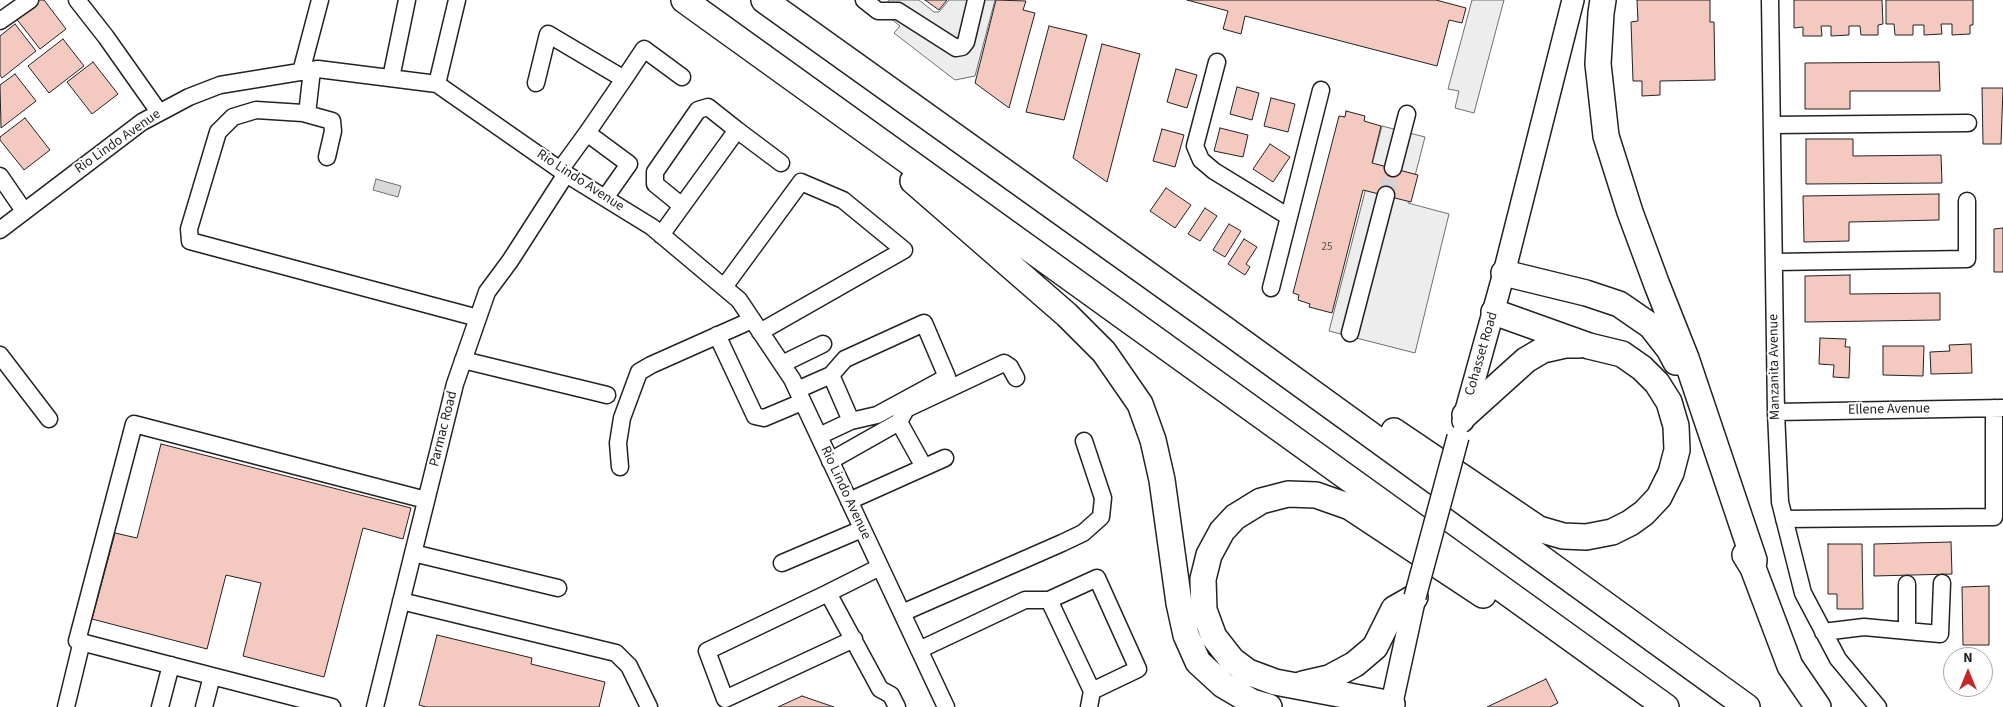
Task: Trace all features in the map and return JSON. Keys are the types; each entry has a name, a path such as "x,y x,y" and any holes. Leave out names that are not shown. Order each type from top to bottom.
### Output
{"highway":[{"path":"684,0 1666,707"},
{"path":"764,0 1223,328 1747,707"},
{"path":"1603,0 1598,64 1606,136 1630,212 1686,358 1754,560 1754,568"},
{"path":"889,147 901,171 1067,315 1104,352 1140,404 1154,440 1162,480 1179,603 1186,635 1198,662 1223,685 1252,702 1269,707"},
{"path":"1504,274 1586,293 1619,304 1651,326 1669,349 1686,380 1746,557 1754,568 1790,666 1818,707"},
{"path":"1223,328 1272,349 1539,529 1563,536 1586,537 1612,532 1630,524 1659,497 1671,473 1677,450 1676,426 1668,402 1657,383 1642,368 1622,354 1590,346 1494,312"},
{"path":"1461,426 1526,360 1543,350 1565,345 1590,346"},
{"path":"1391,706 1275,682 1248,672 1232,660 1214,637 1204,610 1203,580 1209,555 1222,531 1247,508 1260,501 1288,494 1316,495 1350,507 1552,640 1591,653"},
{"path":"1296,686 1330,678 1355,664 1375,647 1394,609 1415,597"}],"main road":[{"name":"Cohasset Road","path":"1391,706 1415,597 1504,274 1572,0"}],"street":[{"path":"0,21 30,0"},
{"path":"77,0 106,37 159,112"},
{"path":"307,114 307,71 320,0"},
{"path":"391,78 408,0"},
{"path":"437,84 457,0"},
{"path":"864,0 878,11 898,11 956,48 962,47 966,42 976,0"},
{"name":"Manzanita Avenue","path":"1770,0 1776,412 1780,502 1803,593 1838,659 1878,707"},
{"path":"536,84 548,34 624,79"},
{"name":"Parmac Road","path":"375,707 455,384 487,292 510,261 587,133 644,49 682,76"},
{"path":"1217,62 1195,146 1201,160 1214,171 1289,217"},
{"name":"Rio Lindo Avenue","path":"0,230 126,133 159,112 189,97 229,82 318,69 437,84 563,172 652,227 739,300 782,364 800,396 946,707"},
{"path":"1271,288 1321,90"},
{"path":"682,206 655,184 655,172 698,110 708,107 781,163"},
{"path":"327,157 334,131 332,121 307,114 256,110 233,117 218,132 189,229 190,241 478,318"},
{"path":"1393,168 1407,114"},
{"path":"1772,125 1968,123"},
{"path":"662,235 736,130"},
{"path":"587,133 629,164 605,198"},
{"path":"0,176 24,211"},
{"path":"620,467 618,443 622,418 639,372 717,335 756,326 904,250 843,200 802,182 724,287"},
{"path":"1350,333 1386,196"},
{"path":"1774,262 1967,259 1967,201"},
{"path":"717,335 755,416 764,418 831,375 846,359 924,323 947,377 906,409 899,422 830,460"},
{"path":"782,364 823,344"},
{"path":"0,355 49,419"},
{"path":"463,360 607,395"},
{"path":"819,436 851,421 877,415 1004,363 1010,366 1016,378"},
{"path":"831,375 851,421"},
{"path":"1784,519 1994,517 1999,408"},
{"name":"Ellene Avenue","path":"1776,412 1999,408"},
{"path":"899,422 924,467"},
{"path":"332,707 77,641 134,424 426,500"},
{"path":"902,613 1062,544 1083,533 1101,517 1103,498 1084,441"},
{"path":"849,501 944,458"},
{"path":"782,564 862,529"},
{"path":"413,553 558,588"},
{"path":"854,639 725,699 707,651 880,567"},
{"path":"919,650 1025,600 1048,600 1097,578 1138,669 1091,699 1048,600"},
{"path":"1823,632 1864,627 1940,634 1942,583"},
{"path":"1907,584 1907,631"},
{"path":"828,593 880,689 891,695 897,707"},
{"path":"401,602 616,653 628,666 648,707"},
{"path":"66,707 82,642"},
{"path":"160,707 171,665"},
{"path":"204,707 212,676"}],"shaded area":[{"path":"889,0 919,0 934,12 939,12 949,0 995,0 975,76 955,80 894,33 900,26 890,18 878,16"},
{"path":"1472,0 1504,0 1474,113 1455,108 1459,91 1448,89"},
{"path":"1382,126 1425,137 1408,203 1449,214 1415,353 1329,331"},
{"path":"376,179 401,186 398,197 373,190"}],"building":[{"path":"37,0 44,0 66,29 40,49 15,17"},
{"path":"925,0 947,0 939,10"},
{"path":"996,0 1026,1 1023,10 1035,13 1009,108 975,83"},
{"path":"1187,0 1436,0 1466,8 1462,23 1449,20 1437,66 1245,16 1241,34 1223,29 1228,11"},
{"path":"1637,0 1710,0 1710,22 1714,22 1715,80 1660,81 1660,95 1642,96 1642,81 1633,81 1631,22 1638,21"},
{"path":"1794,0 1882,0 1883,24 1878,25 1878,35 1861,35 1860,26 1849,26 1849,35 1831,36 1831,26 1821,26 1822,36 1803,36 1803,27 1794,28"},
{"path":"1886,0 1973,0 1973,25 1970,25 1970,34 1952,35 1952,24 1941,24 1942,34 1924,35 1924,25 1913,25 1913,35 1895,35 1894,24 1886,24"},
{"path":"15,24 36,51 2,78 0,75 0,36"},
{"path":"1049,26 1087,35 1064,120 1026,112"},
{"path":"63,39 84,66 49,93 28,66"},
{"path":"1102,44 1140,54 1107,182 1073,158"},
{"path":"93,62 118,94 92,114 67,82"},
{"path":"1939,62 1940,91 1850,91 1850,109 1805,109 1805,63"},
{"path":"1176,69 1197,75 1187,108 1167,102"},
{"path":"15,74 36,101 1,128 0,85"},
{"path":"1237,87 1259,93 1252,120 1230,114"},
{"path":"1982,88 2003,88 2001,144 1983,144"},
{"path":"1271,98 1295,104 1288,132 1264,126"},
{"path":"1346,111 1365,116 1364,121 1381,126 1372,163 1418,175 1411,202 1363,190 1332,313 1309,307 1310,304 1298,300 1299,295 1293,293 1339,116 1345,117"},
{"path":"25,118 50,150 24,170 0,140 0,137"},
{"path":"1220,128 1248,135 1243,157 1214,151"},
{"path":"1162,129 1184,135 1175,167 1153,161"},
{"path":"1806,139 1853,139 1853,156 1941,155 1942,183 1806,184"},
{"path":"1270,144 1290,157 1273,182 1253,169"},
{"path":"1166,188 1191,205 1175,228 1150,211"},
{"path":"1939,194 1939,220 1849,222 1849,241 1804,242 1803,196"},
{"path":"1205,208 1217,216 1200,241 1188,234"},
{"path":"1229,224 1241,231 1225,257 1213,250"},
{"path":"2003,228 2003,272 1994,272 1994,229"},
{"path":"1244,239 1257,247 1246,264 1250,267 1245,275 1228,264"},
{"path":"1850,275 1850,294 1940,293 1940,320 1805,322 1805,276"},
{"path":"1820,338 1846,339 1845,347 1850,347 1849,378 1833,377 1834,365 1819,364"},
{"path":"1971,344 1972,373 1931,374 1930,352 1950,351 1949,345"},
{"path":"1883,346 1924,346 1923,376 1883,375"},
{"path":"161,444 411,508 403,539 363,528 324,677 243,656 261,583 226,575 207,649 92,619 115,533 137,538"},
{"path":"1951,542 1952,574 1874,576 1874,544"},
{"path":"1828,544 1862,544 1863,609 1837,609 1837,594 1828,594"},
{"path":"1989,586 1989,645 1963,645 1962,587"},
{"path":"437,635 532,658 531,664 605,682 599,707 426,707 419,705"},
{"path":"1546,679 1558,703 1550,707 1487,707"},
{"path":"802,696 834,707 778,707"}],"tunnel":[{"path":"1386,195 1393,168"}]}
